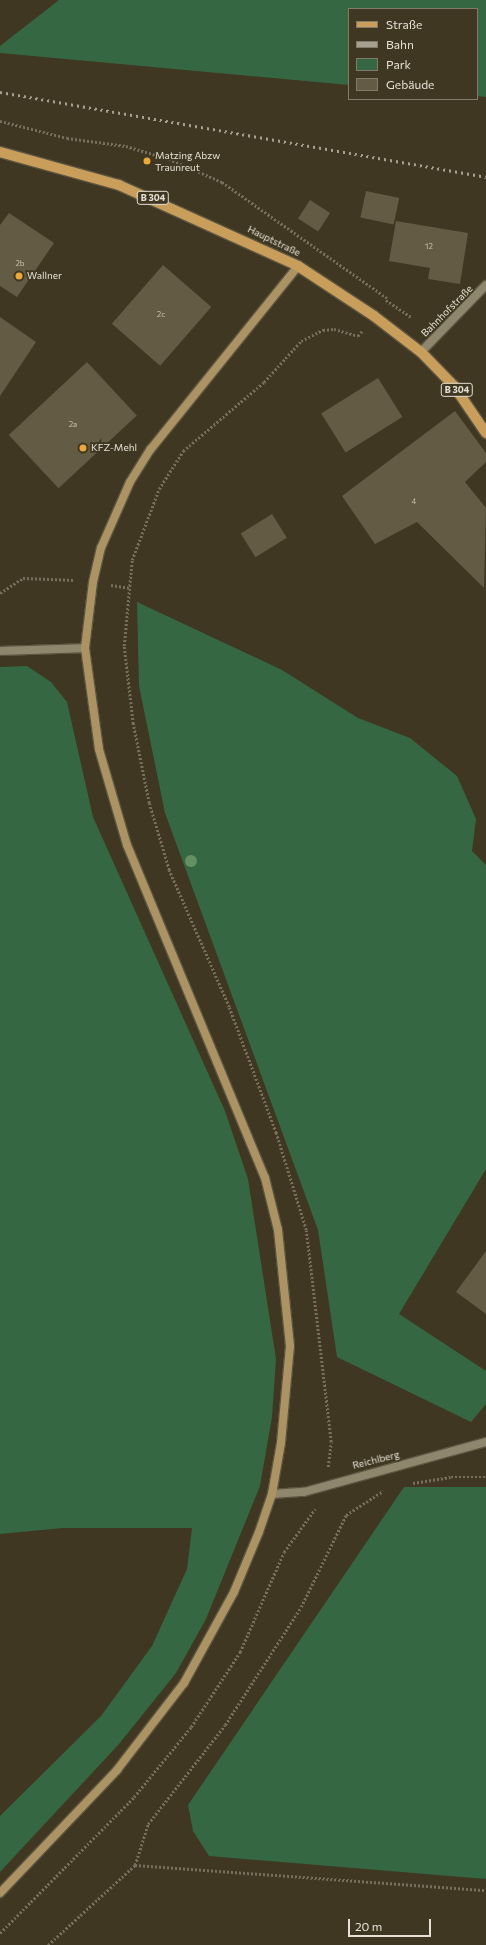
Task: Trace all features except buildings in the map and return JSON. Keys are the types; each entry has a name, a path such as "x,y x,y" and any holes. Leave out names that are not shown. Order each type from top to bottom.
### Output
{"main road":[{"name":"Hauptstraße","path":"0,152 119,184 298,266 374,316 421,352 454,386 486,433"},
{"path":"0,1893 117,1770 184,1683 234,1592 272,1494 286,1406 290,1346 278,1230 265,1178 249,1136 127,845 109,792 97,742 85,648 92,582 114,516 151,450 298,266"}],"street":[{"name":"Bahnhofstraße","path":"421,352 486,285"},
{"path":"0,651 85,648"},
{"name":"Reichlberg","path":"272,1494 304,1492 486,1442"}],"path":[{"path":"0,121 67,138 126,146 170,159 222,182 387,298"},
{"path":"0,593 23,578 56,577 129,588"},
{"path":"404,1485 451,1477 486,1477"},
{"path":"48,1945 135,1865 148,1824 225,1725 301,1607 346,1514 389,1487"},
{"path":"135,1865 486,1890"}],"green space":[{"path":"59,0 486,0 486,97 478,96 478,8 348,8 348,85 0,53 0,46"},
{"path":"137,602 282,670 358,718 410,738 457,776 476,819 472,851 486,865 486,1169 399,1314 486,1371 486,1404 471,1422 337,1357 318,1230 165,813 139,686"},
{"path":"27,666 51,682 67,702 93,817 225,1111 248,1179 276,1359 272,1417 260,1486 206,1619 176,1673 119,1744 0,1872 0,1816 101,1716 152,1646 187,1569 192,1528 63,1528 0,1534 0,667"},
{"path":"404,1487 486,1487 486,1879 209,1856 193,1831 188,1805"}],"railway":[{"path":"0,92 486,177"}],"place":[{"name":"Matzing Abzw Traunreut","path":"147,161"},
{"name":"Wallner","path":"19,276"},
{"name":"KFZ-Mehl","path":"83,448"}]}
